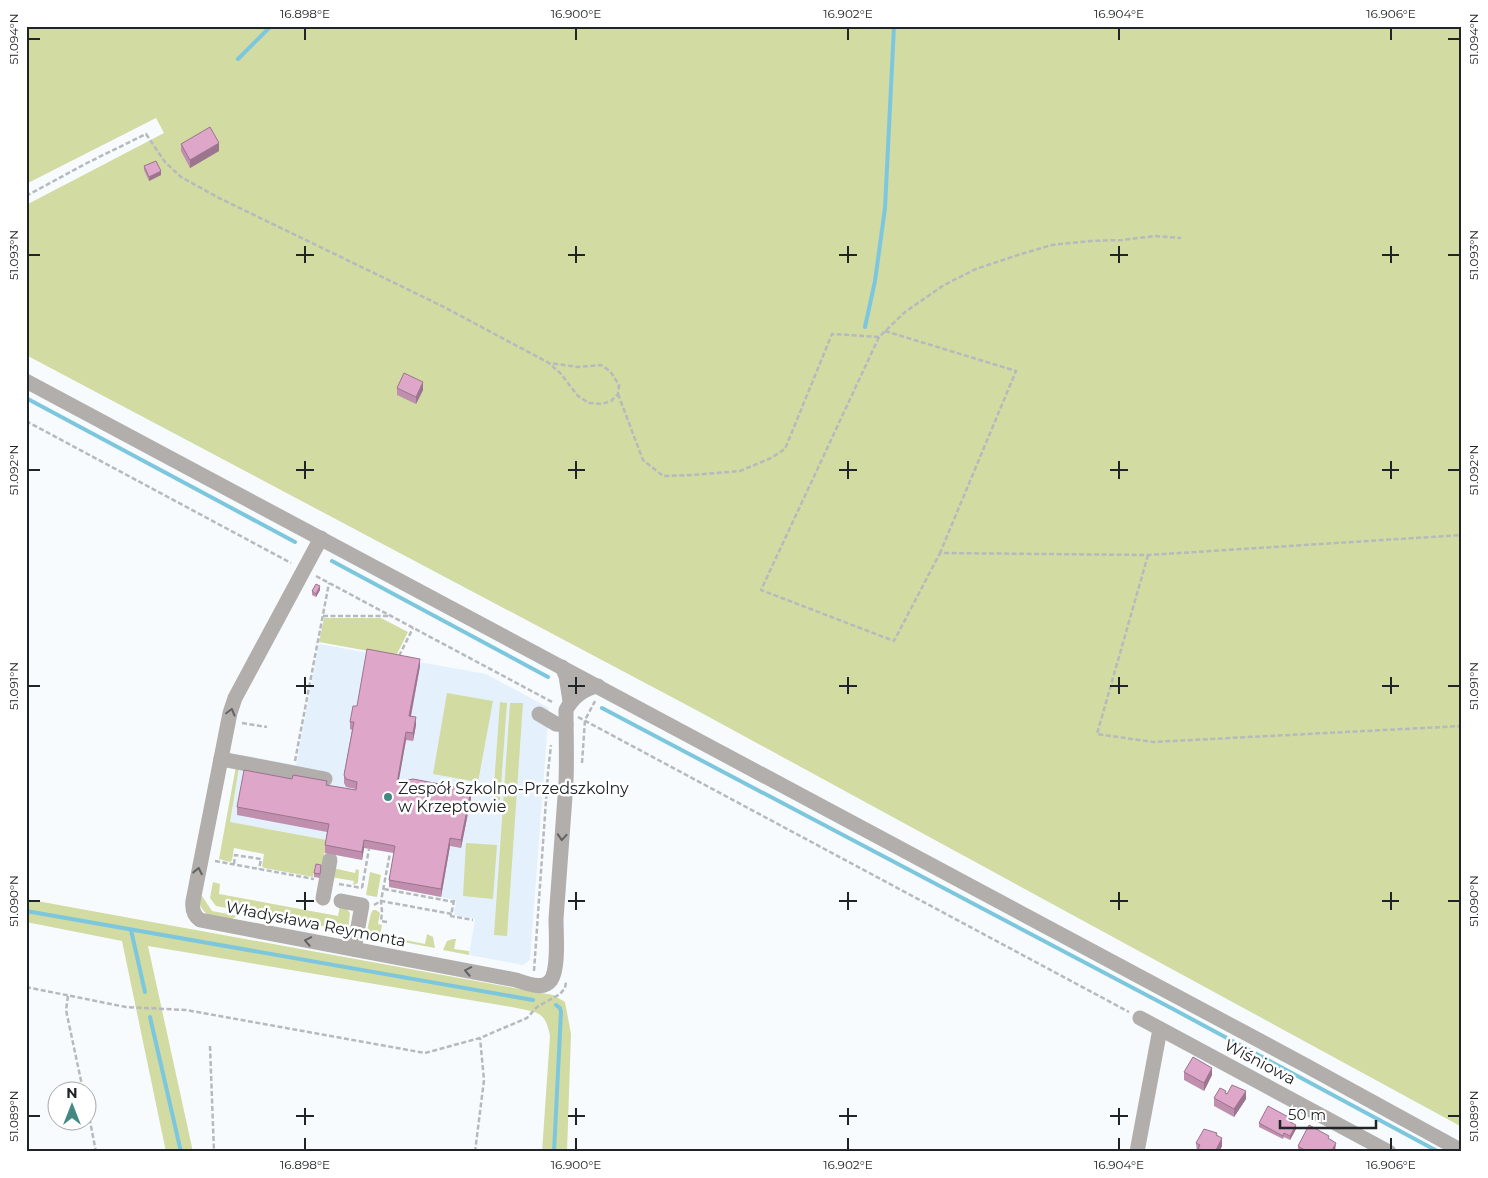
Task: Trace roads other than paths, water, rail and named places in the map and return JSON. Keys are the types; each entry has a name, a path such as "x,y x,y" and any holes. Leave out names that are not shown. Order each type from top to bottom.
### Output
{"street":[{"path":"26,381 1305,1065 1462,1151"},
{"name":"Władysława Reymonta","path":"321,538 235,698 230,713 193,901 192,908 195,916 208,922 516,980 530,985 541,985 550,981 555,970 556,920 566,782 566,676 562,668"},
{"path":"539,714 566,716 586,689 598,686"},
{"path":"221,759 325,779"},
{"path":"323,898 330,860"},
{"path":"341,901 360,905 354,950"},
{"name":"Wiśniowa","path":"1140,1018 1389,1152"},
{"path":"1137,1152 1160,1029"}],"waterway":[{"path":"238,59 271,26"},
{"path":"865,327 875,281 885,208 894,26"},
{"path":"26,398 295,542"},
{"path":"332,561 548,677"},
{"path":"602,708 1173,1009 1439,1152"},
{"path":"26,911 533,1000"},
{"path":"131,930 145,992"},
{"path":"554,1152 561,1012 560,1008 556,1005"},
{"path":"150,1017 181,1152"}],"place":[{"name":"Zespół Szkolno-Przedszkolny w Krzeptowie","path":"388,797"}]}
